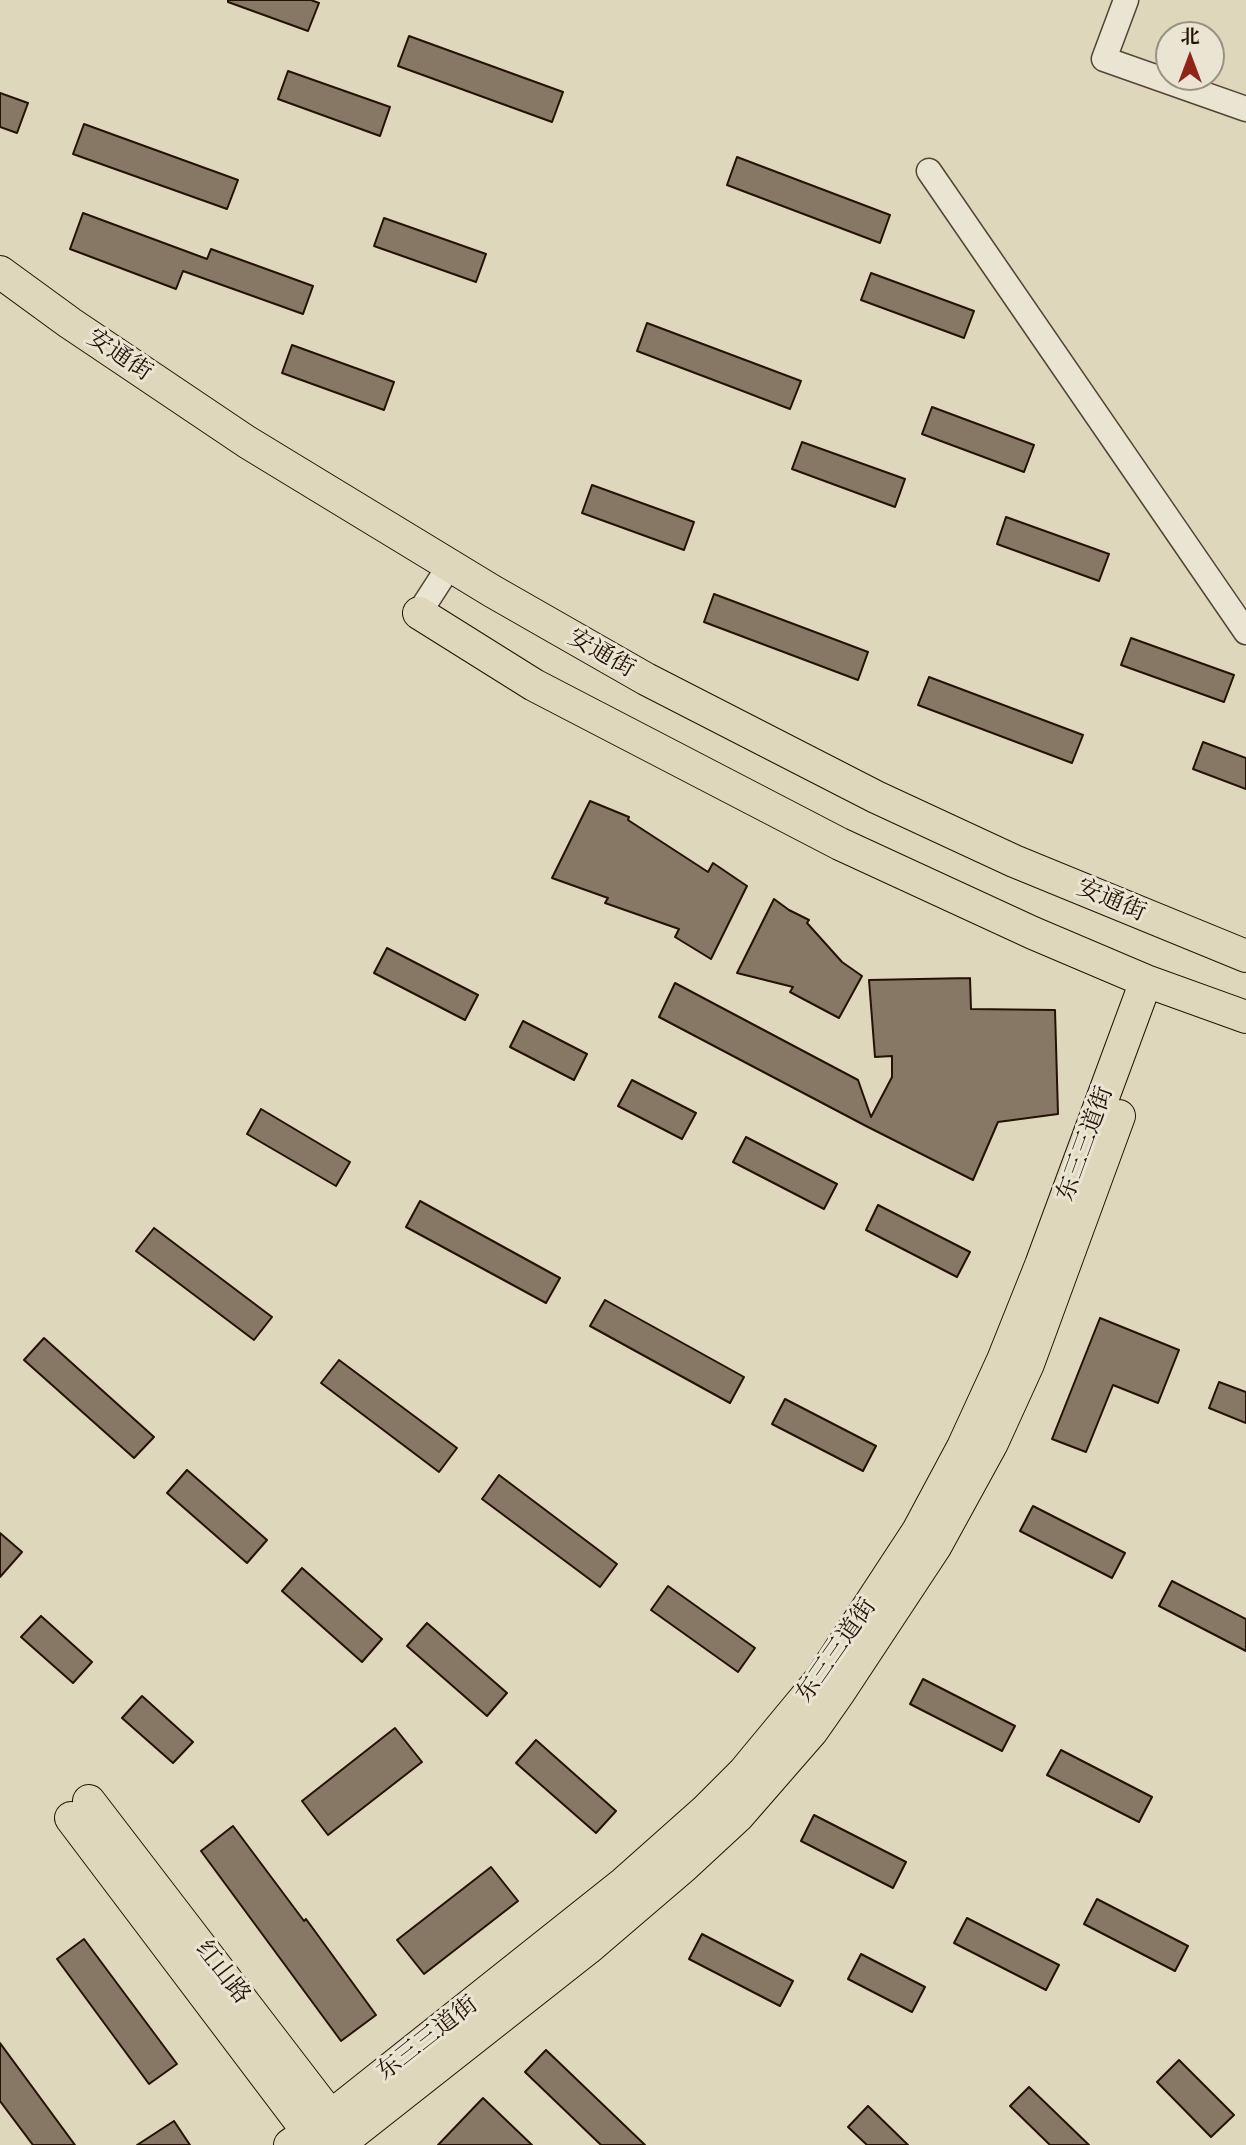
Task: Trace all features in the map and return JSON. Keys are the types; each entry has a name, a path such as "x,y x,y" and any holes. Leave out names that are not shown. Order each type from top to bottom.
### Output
{"main road":[{"name":"安通街","path":"0,272 70,323 247,442 646,679 876,797 1014,861 1246,956"},
{"path":"419,613 534,685 841,844 952,897 1155,984 1246,1017"},
{"name":"东三三道街","path":"327,2138 587,1949 684,1866 746,1807 811,1731 840,1691 935,1547 992,1443 1028,1364 1062,1276 1155,984"},
{"name":"红山路","path":"80,1810 327,2138"}],"lane":[{"path":"1126,0 1104,59 1246,109"},
{"path":"929,171 1246,632"},
{"path":"419,613 450,565"}],"building":[{"path":"228,0 311,0 319,3 308,31"},
{"path":"409,36 563,92 552,122 398,66"},
{"path":"288,71 390,107 380,136 278,99"},
{"path":"0,93 28,103 17,133 0,127"},
{"path":"84,124 238,180 227,209 73,154"},
{"path":"737,157 890,215 880,243 727,185"},
{"path":"83,213 207,259 211,249 313,286 303,314 183,271 176,289 70,249"},
{"path":"384,218 486,254 476,282 374,246"},
{"path":"871,273 974,311 964,338 861,300"},
{"path":"647,323 801,381 790,409 637,351"},
{"path":"292,345 394,382 384,410 282,373"},
{"path":"932,407 1034,445 1024,472 922,434"},
{"path":"802,442 905,479 895,507 792,469"},
{"path":"592,485 694,522 684,550 582,513"},
{"path":"1006,517 1109,554 1099,581 997,544"},
{"path":"714,594 868,652 858,680 704,622"},
{"path":"1131,638 1234,675 1224,702 1121,665"},
{"path":"929,677 1083,735 1072,763 918,705"},
{"path":"1203,742 1246,758 1246,789 1193,769"},
{"path":"590,801 629,817 628,820 708,872 713,863 747,886 711,959 675,937 679,929 605,903 608,898 552,878"},
{"path":"774,899 809,920 807,923 842,962 862,976 839,1018 790,992 793,987 737,973"},
{"path":"387,948 478,995 465,1020 374,973"},
{"path":"970,978 971,1009 1055,1010 1058,1114 998,1122 973,1180 659,1017 675,983 858,1080 871,1117 892,1077 892,1056 875,1057 869,980"},
{"path":"523,1021 587,1054 574,1080 510,1047"},
{"path":"632,1080 696,1113 682,1139 618,1106"},
{"path":"261,1109 350,1162 336,1186 247,1134"},
{"path":"746,1137 837,1184 824,1209 733,1162"},
{"path":"420,1201 560,1278 546,1303 406,1227"},
{"path":"878,1205 970,1252 957,1277 866,1230"},
{"path":"154,1228 272,1317 254,1340 136,1251"},
{"path":"605,1300 744,1377 730,1403 590,1326"},
{"path":"1100,1318 1179,1350 1158,1403 1113,1385 1086,1452 1052,1439"},
{"path":"44,1338 154,1437 134,1458 24,1360"},
{"path":"339,1360 457,1448 439,1472 321,1383"},
{"path":"1219,1382 1246,1392 1246,1423 1209,1408"},
{"path":"785,1399 876,1446 863,1471 772,1424"},
{"path":"187,1470 267,1540 247,1563 167,1493"},
{"path":"499,1475 617,1564 600,1587 482,1499"},
{"path":"1033,1506 1125,1553 1112,1578 1020,1531"},
{"path":"0,1533 22,1552 0,1577"},
{"path":"302,1568 382,1639 362,1662 282,1591"},
{"path":"1172,1581 1246,1619 1246,1651 1159,1606"},
{"path":"668,1586 755,1648 738,1672 651,1610"},
{"path":"41,1616 92,1662 73,1683 21,1637"},
{"path":"427,1623 507,1693 487,1716 407,1646"},
{"path":"923,1679 1015,1726 1002,1751 910,1704"},
{"path":"142,1696 193,1742 173,1763 122,1718"},
{"path":"395,1728 422,1762 328,1835 302,1801"},
{"path":"536,1740 616,1811 596,1833 516,1763"},
{"path":"1061,1750 1152,1797 1139,1822 1047,1775"},
{"path":"814,1815 906,1862 893,1888 801,1841"},
{"path":"233,1826 304,1921 306,1919 376,2015 341,2041 201,1851"},
{"path":"491,1867 518,1901 424,1974 397,1940"},
{"path":"1097,1899 1188,1946 1175,1971 1084,1924"},
{"path":"967,1918 1059,1965 1046,1990 954,1943"},
{"path":"702,1934 793,1981 780,2006 689,1959"},
{"path":"84,1939 177,2064 149,2084 57,1959"},
{"path":"861,1954 925,1987 912,2012 848,1979"},
{"path":"0,2043 75,2145 33,2145 0,2101"},
{"path":"546,2050 645,2145 601,2145 525,2072"},
{"path":"1179,2060 1234,2115 1211,2137 1157,2082"},
{"path":"1029,2087 1089,2145 1050,2145 1010,2106"},
{"path":"483,2098 532,2145 438,2145"},
{"path":"868,2106 908,2145 867,2145 848,2127"},
{"path":"174,2121 190,2145 137,2145"}]}
